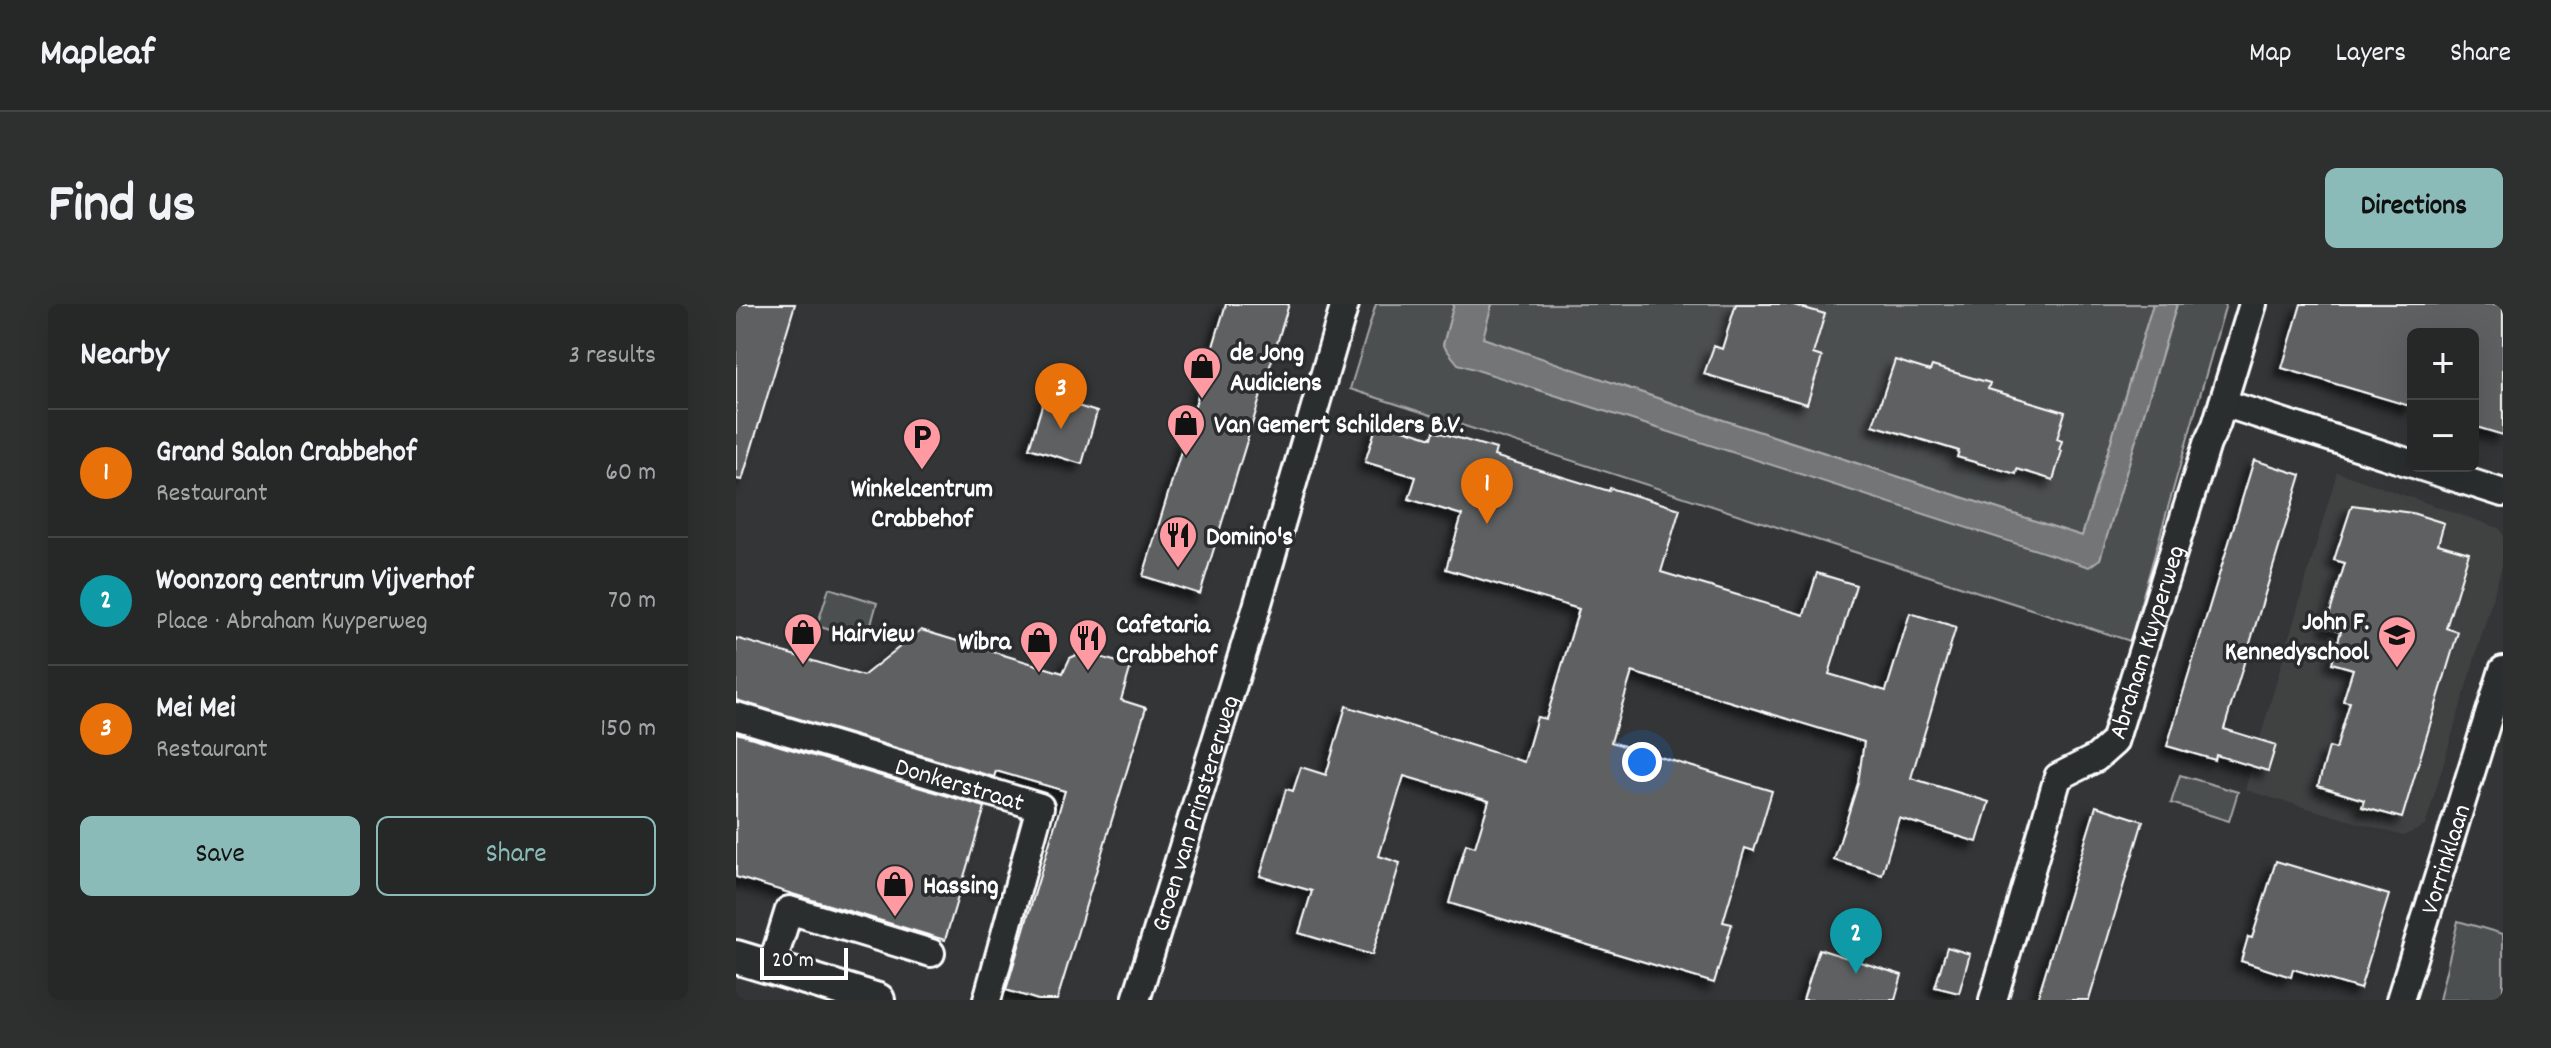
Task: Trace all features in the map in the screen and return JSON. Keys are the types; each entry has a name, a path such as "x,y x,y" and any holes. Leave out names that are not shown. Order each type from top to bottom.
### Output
{"street":[{"name":"Groen van Prinstererweg","path":"1136,1000 1256,610 1345,304"},
{"name":"Abraham Kuyperweg","path":"1993,1000 2058,777 2096,758 2114,742 2253,304"},
{"path":"2223,403 2407,462"},
{"path":"2438,472 2503,493"},
{"name":"Vorrinklaan","path":"2400,1000 2503,670"},
{"name":"Donkerstraat","path":"736,716 1040,807 987,1000"},
{"path":"771,968 789,910 931,953"},
{"path":"736,957 878,1000"}],"shaded area":[{"path":"1376,304 1454,304 1443,345 2100,559 2177,304 2226,304 2130,641 1350,389"},
{"path":"1454,304 1492,304 1483,338 1689,409 2082,536 2153,304 2177,304 2100,559 2089,567 1458,364 1443,345"},
{"path":"1492,304 2153,304 2082,536 1689,409 1482,338"},
{"path":"2337,472 2499,528 2503,535 2503,563 2425,826 2403,836 2245,790"},
{"path":"829,588 877,603 870,628 857,638 817,626"},
{"path":"2180,775 2238,792 2229,821 2171,803"},
{"path":"2458,921 2503,934 2503,1000 2439,1000"}],"building":[{"path":"736,304 795,304 742,480 736,479"},
{"path":"1226,304 1289,304 1200,594 1143,576"},
{"path":"1736,304 1790,304 1825,314 1813,354 1822,357 1807,404 1704,374 1714,346 1722,349"},
{"path":"2301,304 2503,304 2503,435 2479,428 2479,328 2407,328 2407,405 2282,368"},
{"path":"1895,360 1930,371 1932,366 1990,383 1988,389 2065,412 2057,439 2062,441 2059,450 2062,451 2053,480 2017,469 2016,474 1957,457 1959,451 1873,425"},
{"path":"1045,396 1097,412 1082,464 1029,448"},
{"path":"1378,421 1432,438 1434,431 1496,449 1494,456 1680,509 1661,572 1804,615 1817,573 1856,585 1829,674 1886,691 1910,613 1956,627 1911,778 1989,802 1977,842 1899,818 1882,875 1834,860 1858,783 1864,742 1632,672 1611,742 1772,791 1754,851 1745,848 1723,922 1732,924 1714,983 1449,903 1466,844 1475,847 1489,801 1404,776 1379,856 1400,863 1372,955 1299,933 1312,891 1260,876 1286,789 1293,791 1301,767 1326,775 1346,706 1524,762 1537,717 1546,719 1579,609 1446,569 1462,515 1409,499 1416,477 1365,462"},
{"path":"2254,460 2301,475 2224,729 2276,745 2268,771 2216,755 2215,760 2167,746"},
{"path":"2352,505 2412,513 2444,523 2438,544 2469,553 2446,628 2458,632 2402,818 2362,807 2364,800 2318,786 2329,747 2336,749 2350,702 2343,701 2353,669 2332,663 2341,631 2326,626 2345,563 2334,560"},
{"path":"921,630 1063,673 1070,658 1083,652 1131,666 1121,700 1146,708 1057,1000 1038,1000 1006,990 1065,791 996,771 994,777 736,700 736,638 863,676"},
{"path":"736,733 985,807 945,940 736,877"},
{"path":"2096,806 2143,821 2089,1000 2037,1000"},
{"path":"2276,861 2389,895 2360,989 2293,969 2291,977 2241,961 2248,937 2252,938"},
{"path":"1947,947 1970,954 1959,993 1935,987"},
{"path":"1819,949 1902,975 1895,1000 1803,1000"}],"place":[{"name":"de Jong Audiciens","path":"1202,400"},
{"name":"Mei Mei","path":"1061,429"},
{"name":"Van Gemert Schilders B.V.","path":"1186,457"},
{"name":"Winkelcentrum Crabbehof","path":"922,471"},
{"name":"Grand Salon Crabbehof","path":"1487,524"},
{"name":"Domino's","path":"1178,569"},
{"name":"Hairview","path":"803,666"},
{"name":"John F. Kennedyschool","path":"2397,669"},
{"name":"Cafetaria Crabbehof","path":"1088,672"},
{"name":"Wibra","path":"1039,674"},
{"name":"Hassing","path":"895,918"},
{"name":"Woonzorg centrum Vijverhof","path":"1856,974"}]}
